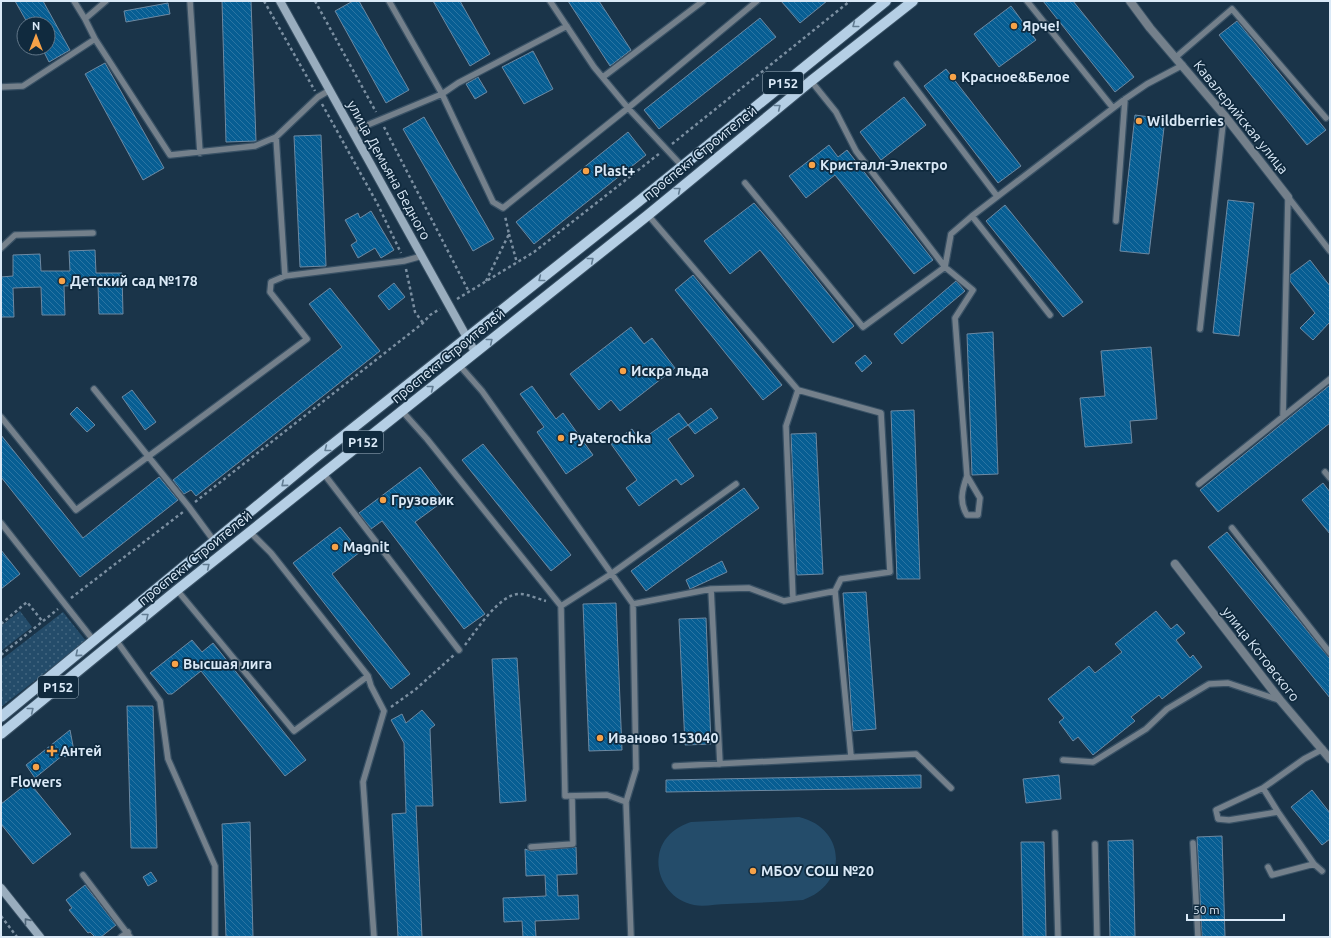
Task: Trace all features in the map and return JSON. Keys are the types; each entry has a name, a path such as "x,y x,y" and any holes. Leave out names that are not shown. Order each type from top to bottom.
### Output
{"main road":[{"name":"проспект Строителей","path":"1,718 214,541 886,1"},
{"name":"проспект Строителей","path":"1,734 223,553 460,366 475,352 811,81 913,1"},
{"path":"241,520 250,532"},
{"path":"214,541 223,553"}],"street":[{"name":"улица Демьяна Бедного","path":"280,1 475,352"},
{"name":"Кавалерийская улица","path":"1130,1 1150,28 1224,115 1288,197"},
{"name":"улица Котовского","path":"1175,564 1280,700 1330,759"},
{"path":"1,888 40,937"}],"lane":[{"path":"74,1 95,39 170,156 255,146 276,137 318,97 330,90"},
{"path":"85,19 106,1"},
{"path":"190,1 200,153"},
{"path":"389,1 442,94 492,202 503,208 758,1"},
{"path":"550,1 603,77 628,108 682,166"},
{"path":"603,77 702,1"},
{"path":"1027,1 1113,108"},
{"path":"1176,57 1232,9 1326,118"},
{"path":"353,131 442,94 458,83 567,26"},
{"path":"1,87 23,86 95,39"},
{"path":"897,64 997,196"},
{"path":"745,183 863,327 945,267 951,234 972,216 1125,99 1147,84 1183,65"},
{"path":"811,81 836,112 856,151 945,267 973,290 955,318 967,476 963,490 962,506 967,515 978,515 980,498 967,476"},
{"path":"1116,221 1125,99"},
{"path":"1200,329 1224,115"},
{"path":"276,137 286,276"},
{"path":"1283,416 1288,197"},
{"name":"Кавалерийская улица","path":"1288,197 1330,251"},
{"path":"648,214 798,390 881,412 890,572 841,579 835,591 851,756"},
{"path":"972,216 1050,315"},
{"path":"1,248 16,235 93,233"},
{"path":"1,417 76,510 307,339 270,292 271,282 286,276 404,261 422,256"},
{"path":"460,366 482,391 633,604 636,769 626,802 631,937"},
{"path":"1199,484 1330,379"},
{"path":"94,389 189,507 214,541"},
{"path":"793,599 786,426 798,390"},
{"path":"402,411 427,439 561,606 565,796 607,795 626,802"},
{"path":"1325,472 1330,478"},
{"path":"324,474 459,650"},
{"path":"561,606 611,574 736,484"},
{"path":"1,523 65,602 94,641"},
{"path":"1232,528 1330,652"},
{"path":"250,532 271,553 368,676 371,686 384,711 363,782 374,937"},
{"path":"633,604 711,589 749,588 784,601 835,591"},
{"path":"711,589 720,764"},
{"path":"177,590 294,731 368,676"},
{"path":"116,640 160,701 168,759 215,866 215,937"},
{"path":"1063,760 1093,762 1146,729 1167,710 1209,684 1228,684 1280,700"},
{"path":"1278,812 1229,820 1218,819 1216,810 1264,788 1304,759 1323,749"},
{"path":"675,766 851,756 916,754 951,788"},
{"path":"1264,788 1278,812 1314,864 1322,871"},
{"path":"531,847 573,844 572,796"},
{"path":"1055,833 1058,937"},
{"path":"1193,843 1198,937"},
{"path":"1095,844 1096,937"},
{"path":"1268,867 1272,875 1314,864"},
{"path":"83,875 129,935 121,937"}],"path":[{"path":"264,1 377,203 404,261 415,312 423,323"},
{"path":"315,1 381,120 470,292"},
{"path":"503,208 517,263"},
{"path":"486,281 509,234"},
{"path":"1,655 44,622 65,602 189,507 423,323 430,315 478,286"},
{"path":"384,711 416,689 459,650 485,618 509,596 520,594 561,606"},
{"path":"1,624 27,602 44,622"},
{"path":"1,916 17,937"}],"shaded area":[{"path":"20,611 32,627 1,651 1,626"},
{"path":"63,612 86,641 1,707 1,660"},
{"path":"799,817 815,823 826,832 833,844 836,857 834,870 828,882 818,892 803,900 698,906 678,899 666,887 662,880 658,864 663,843 670,834 685,824 691,822"}],"building":[{"path":"15,1 43,1 51,16 23,16"},
{"path":"222,1 251,1 256,141 226,142"},
{"path":"353,1 359,1 409,90 386,103 335,11"},
{"path":"433,1 460,1 490,54 470,66"},
{"path":"568,1 599,1 631,50 610,66"},
{"path":"781,1 827,1 800,23"},
{"path":"1043,1 1073,1 1134,77 1115,92"},
{"path":"168,3 170,14 126,22 124,11"},
{"path":"1011,6 1036,40 999,67 974,34"},
{"path":"760,18 776,37 659,129 644,110"},
{"path":"1237,21 1326,130 1307,145 1219,35"},
{"path":"56,25 70,50 49,62 46,56 56,56"},
{"path":"533,51 553,89 524,104 502,67"},
{"path":"105,63 164,168 143,180 85,74"},
{"path":"946,69 1021,166 998,183 924,86"},
{"path":"478,77 487,92 475,99 466,84"},
{"path":"904,97 926,125 881,160 860,132"},
{"path":"1135,115 1165,119 1149,254 1120,251"},
{"path":"424,117 494,239 473,251 403,129"},
{"path":"628,132 646,155 534,244 516,222"},
{"path":"321,135 326,266 300,267 294,136"},
{"path":"829,145 838,157 847,150 933,260 914,274 835,175 806,198 789,176"},
{"path":"1228,200 1254,203 1239,336 1213,333"},
{"path":"754,203 780,233 854,326 833,343 760,250 730,274 704,241"},
{"path":"1005,205 1083,302 1063,317 986,221"},
{"path":"371,211 394,250 381,258 375,248 358,258 351,245 357,241 345,220 358,213 360,218"},
{"name":"Детский сад №178","path":"95,250 96,273 122,273 123,314 99,314 98,285 64,286 65,315 42,315 41,287 13,288 14,317 1,317 1,277 13,276 13,255 40,254 41,271 70,271 69,251"},
{"path":"1310,260 1330,286 1330,322 1313,340 1300,328 1315,313 1290,281 1290,275"},
{"path":"693,275 782,385 763,400 675,290"},
{"path":"956,281 965,291 902,344 894,334"},
{"path":"394,283 405,297 389,310 378,296"},
{"path":"330,288 380,351 196,496 191,490 184,494 173,480 342,347 309,304"},
{"name":"Искра льда","path":"631,327 644,344 652,338 675,368 620,411 611,400 599,410 570,374"},
{"path":"993,332 998,474 972,475 967,334"},
{"path":"1151,347 1157,419 1130,421 1132,443 1085,447 1080,398 1105,396 1101,351"},
{"path":"865,355 872,363 862,372 855,363"},
{"path":"1330,385 1330,423 1218,512 1200,490"},
{"path":"532,386 556,419 563,413 593,455 566,474 537,432 544,427 520,394"},
{"path":"132,390 156,422 145,430 122,397"},
{"path":"77,407 95,425 87,432 70,414"},
{"path":"711,408 718,418 695,434 688,425"},
{"path":"914,410 920,579 897,579 891,411"},
{"path":"679,413 688,425 668,439 694,476 681,485 676,479 639,506 626,488 637,480 611,444 632,429 640,441"},
{"path":"816,433 823,574 797,575 791,434"},
{"path":"1,435 83,538 159,477 178,500 80,577 1,477"},
{"path":"483,444 571,555 551,571 462,460"},
{"path":"420,467 445,500 415,522 485,614 464,629 382,521 371,529 359,513"},
{"path":"1323,483 1330,492 1330,534 1302,500"},
{"path":"744,488 759,508 646,591 631,571"},
{"path":"340,527 360,552 332,574 410,674 391,689 293,563"},
{"path":"1227,532 1330,659 1330,698 1208,547"},
{"path":"1,550 20,574 1,589"},
{"path":"722,561 727,572 690,589 686,580"},
{"path":"866,592 876,729 853,731 843,593"},
{"path":"616,603 622,750 589,751 583,604"},
{"path":"1156,611 1171,629 1177,624 1185,633 1176,640 1190,658 1193,655 1202,667 1162,699 1159,695 1131,717 1135,721 1093,755 1078,737 1073,741 1059,722 1064,718 1048,699 1089,666 1095,673 1122,652 1115,644"},
{"path":"706,618 711,744 685,745 679,619"},
{"path":"192,640 202,652 213,643 306,760 285,776 201,671 172,694 168,694 150,673"},
{"path":"517,658 526,801 500,803 492,659"},
{"path":"127,706 153,706 157,848 131,848"},
{"path":"422,710 435,725 430,729 433,806 416,806 422,937 398,937 392,814 406,813 404,743 391,720 402,714 406,723"},
{"path":"70,730 74,751 65,757 63,755 35,778 26,765"},
{"path":"921,775 921,788 666,792 666,780"},
{"path":"1059,775 1061,799 1026,803 1023,779"},
{"path":"29,782 71,834 33,864 1,824 1,804"},
{"path":"1312,790 1330,813 1330,839 1322,845 1291,807"},
{"path":"250,822 253,937 226,937 222,824"},
{"path":"1222,836 1225,937 1202,937 1197,837"},
{"path":"1133,840 1135,937 1110,937 1108,841"},
{"path":"1021,842 1044,842 1046,937 1023,937"},
{"path":"576,847 577,874 557,875 558,896 578,895 579,919 535,921 536,937 523,937 522,921 504,922 503,898 546,896 545,875 526,876 525,849 531,851"},
{"path":"151,872 157,881 148,886 143,877"},
{"path":"85,885 116,925 101,937 95,937 90,932 88,933 69,910 72,908 66,900"}],"place":[{"name":"Ярче!","path":"1014,26"},
{"name":"Красное&Белое","path":"953,77"},
{"name":"Wildberries","path":"1139,121"},
{"name":"Кристалл-Электро","path":"812,165"},
{"name":"Plast+","path":"586,171"},
{"name":"Детский сад №178","path":"62,281"},
{"name":"Искра льда","path":"623,371"},
{"name":"Pyaterochka","path":"561,438"},
{"name":"Грузовик","path":"383,500"},
{"name":"Magnit","path":"335,547"},
{"name":"Высшая лига","path":"175,664"},
{"name":"Иваново 153040","path":"600,738"},
{"name":"Антей","path":"52,751"},
{"name":"Flowers","path":"36,767"},
{"name":"МБОУ СОШ №20","path":"753,871"}]}
